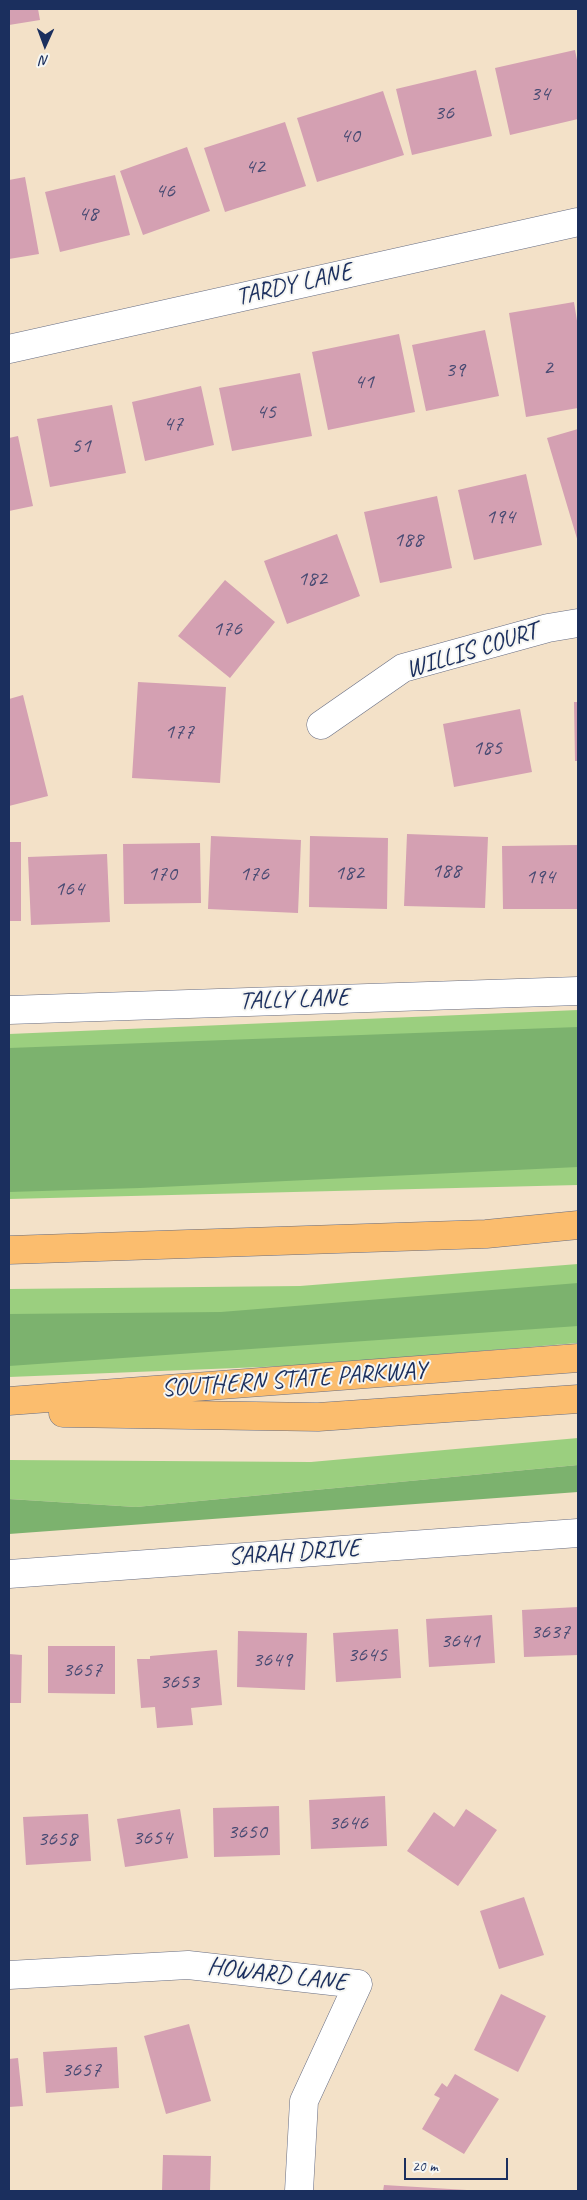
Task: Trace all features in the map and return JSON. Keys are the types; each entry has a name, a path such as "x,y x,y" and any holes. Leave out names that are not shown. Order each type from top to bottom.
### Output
{"highway":[{"path":"9,1250 486,1234 578,1225"},
{"name":"SOUTHERN STATE PARKWAY","path":"9,1401 578,1358"},
{"path":"9,1412 318,1416 578,1399"}],"street":[{"name":"TARDY LANE","path":"9,349 578,222"},
{"name":"WILLIS COURT","path":"321,725 403,668 548,628 578,623"},
{"name":"TALLY LANE","path":"9,1010 578,991"},
{"name":"SARAH DRIVE","path":"9,1574 578,1533"},
{"name":"HOWARD LANE","path":"9,1975 188,1964 358,1984 304,2101 299,2191"}],"green space":[{"path":"578,1010 578,1185 9,1199 9,1034"},
{"path":"578,1027 578,1167 140,1188 9,1192 9,1048"},
{"path":"578,1264 578,1343 312,1365 9,1377 9,1289 300,1286"},
{"path":"578,1283 578,1326 9,1366 9,1314 221,1312"},
{"path":"578,1438 578,1465 136,1507 9,1499 9,1460 311,1462"},
{"path":"578,1465 578,1492 9,1534 9,1499 136,1507"}],"building":[{"path":"9,9 38,9 40,20 9,25"},
{"path":"575,50 578,65 578,119 510,135 495,68"},
{"path":"476,70 492,136 412,155 396,89"},
{"path":"383,91 404,155 317,182 297,118"},
{"path":"285,122 306,186 225,212 204,148"},
{"path":"187,147 210,211 143,235 120,171"},
{"path":"115,175 130,235 60,252 45,192"},
{"path":"25,177 39,254 9,259 9,180"},
{"path":"574,302 578,327 578,408 526,417 509,313"},
{"path":"485,330 499,396 426,411 412,345"},
{"path":"399,334 415,412 328,430 312,352"},
{"path":"300,373 312,436 232,451 219,388"},
{"path":"201,386 214,445 145,461 132,402"},
{"path":"112,405 126,473 50,487 37,419"},
{"path":"578,429 578,542 547,438"},
{"path":"18,436 33,506 9,511 9,438"},
{"path":"526,474 542,545 474,560 458,490"},
{"path":"437,496 452,568 380,583 364,512"},
{"path":"337,534 360,596 287,624 264,561"},
{"path":"225,580 275,622 230,678 178,636"},
{"path":"138,682 226,687 220,783 132,778"},
{"path":"23,695 48,796 9,806 9,699"},
{"path":"574,702 578,702 578,761 575,761"},
{"path":"520,709 532,772 454,787 443,724"},
{"path":"407,834 488,837 485,908 404,906"},
{"path":"211,836 301,840 298,913 208,909"},
{"path":"310,836 388,838 387,909 309,907"},
{"path":"9,842 21,842 21,921 9,921"},
{"path":"200,843 201,903 124,904 123,844"},
{"path":"577,845 578,909 503,909 502,846"},
{"path":"107,854 110,922 31,925 28,857"},
{"path":"578,1607 578,1655 524,1657 522,1610"},
{"path":"492,1615 495,1663 429,1667 426,1619"},
{"path":"398,1629 401,1678 336,1682 333,1633"},
{"path":"238,1631 307,1633 305,1690 237,1687"},
{"path":"48,1646 115,1646 115,1694 48,1693"},
{"path":"217,1650 222,1705 191,1708 193,1725 157,1728 155,1707 141,1708 137,1659 150,1659 150,1656"},
{"path":"9,1654 22,1655 21,1703 9,1703"},
{"path":"385,1796 387,1846 311,1849 309,1800"},
{"path":"279,1806 280,1855 214,1857 213,1808"},
{"path":"180,1809 188,1858 125,1867 117,1819"},
{"path":"466,1809 497,1830 458,1886 407,1851 434,1812 454,1827"},
{"path":"88,1814 91,1861 26,1865 23,1817"},
{"path":"524,1897 544,1955 499,1969 480,1911"},
{"path":"501,1994 546,2016 518,2072 474,2050"},
{"path":"189,2024 211,2101 166,2114 144,2036"},
{"path":"117,2047 119,2088 46,2093 43,2052"},
{"path":"18,2058 23,2106 9,2107 9,2059"},
{"path":"455,2074 499,2099 464,2154 422,2129 440,2098 434,2095 442,2083 447,2087"},
{"path":"163,2155 211,2156 210,2191 162,2191"},
{"path":"384,2185 467,2190 467,2191 383,2191"}]}
